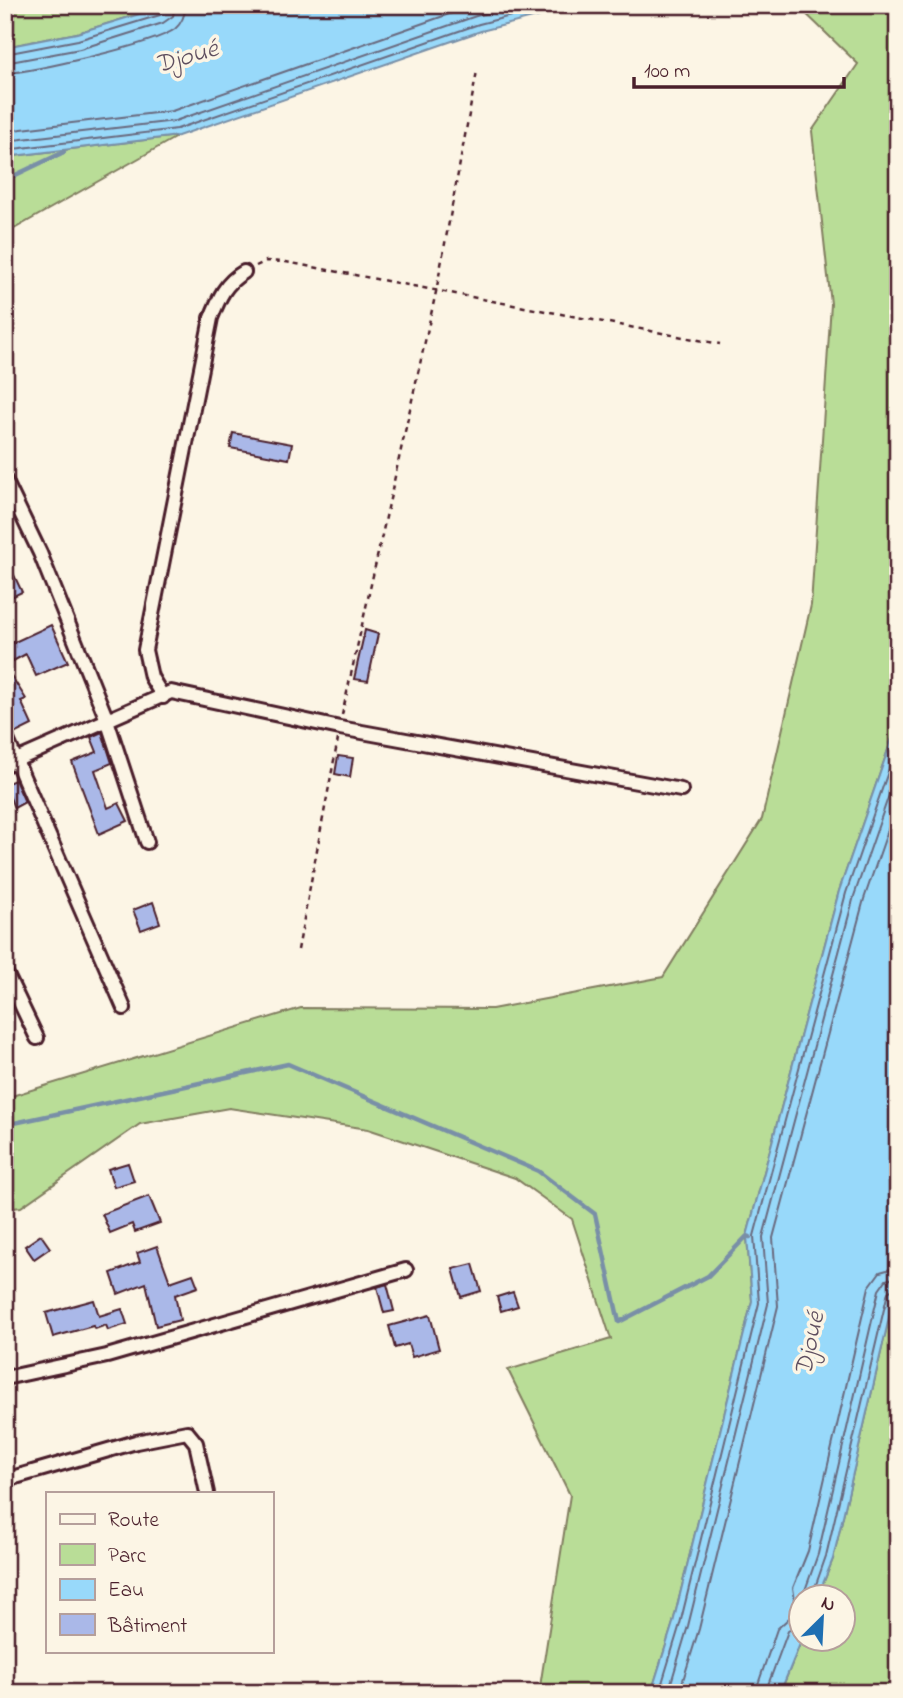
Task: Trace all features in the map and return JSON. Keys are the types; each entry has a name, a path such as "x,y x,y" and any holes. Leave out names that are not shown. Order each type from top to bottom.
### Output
{"street":[{"path":"163,697 151,677 145,650 168,527 211,318 222,292 232,279 244,272"},
{"path":"5,480 40,553 107,720 147,842"},
{"path":"11,762 171,692 340,728 681,790"},
{"path":"5,735 11,762 124,1008"},
{"path":"5,971 37,1038"},
{"path":"5,1378 107,1356 406,1270"},
{"path":"5,1480 136,1442 187,1432 196,1443 207,1492"}],"path":[{"path":"298,950 340,728 436,292 477,71"},
{"path":"244,272 266,261 286,262 720,344"}],"green space":[{"path":"5,5 169,5 77,33 5,47"},
{"path":"797,5 898,5 898,721 839,891 747,1236 752,1301 673,1623 651,1693 539,1693 570,1495 508,1370 611,1339 572,1219 515,1178 368,1129 229,1108 140,1124 21,1207 5,1209 5,1098 301,1008 492,1009 663,977 762,819 811,605 831,304 812,131 858,64"},
{"path":"178,136 5,234 5,157"},
{"path":"898,1279 898,1693 780,1693 797,1652 858,1652 858,1582 824,1582 833,1559"}],"water":[{"name":"Djoué","path":"169,5 584,5 481,31 178,136 5,157 5,47 77,33"},
{"name":"Djoué","path":"898,721 898,1279 833,1559 824,1582 788,1582 788,1652 797,1652 780,1693 651,1693 673,1623 752,1301 747,1236 839,891"}],"building":[{"path":"233,433 292,444 289,459 230,448"},
{"path":"5,556 22,592 5,600"},
{"path":"51,625 68,662 36,676 26,654 13,661 6,646"},
{"path":"365,630 378,634 368,681 354,679"},
{"path":"5,666 26,699 21,701 32,725 14,734 5,716"},
{"path":"102,732 112,763 95,770 108,808 119,803 128,821 99,834 72,762 97,752 91,737"},
{"path":"338,756 353,758 350,777 335,774"},
{"path":"15,780 25,802 14,808 5,784"},
{"path":"153,902 160,923 141,930 133,910"},
{"path":"128,1163 134,1181 114,1187 108,1169"},
{"path":"149,1196 160,1223 135,1232 132,1224 110,1233 102,1214"},
{"path":"41,1235 50,1248 34,1259 25,1246"},
{"path":"157,1246 170,1282 193,1274 198,1287 175,1295 180,1320 156,1326 146,1283 118,1294 111,1273 140,1262 137,1253"},
{"path":"473,1264 481,1291 461,1297 453,1269"},
{"path":"387,1284 394,1311 384,1313 377,1287"},
{"path":"513,1292 518,1306 501,1311 497,1297"},
{"path":"94,1300 99,1316 122,1309 127,1324 108,1330 106,1325 95,1329 93,1326 53,1337 46,1313"},
{"path":"430,1315 439,1349 412,1357 408,1344 395,1348 389,1326"}],"waterway":[{"path":"5,180 64,152"},
{"path":"5,1125 288,1064 538,1171 595,1214 619,1322 708,1276 747,1236 750,1237"}]}
